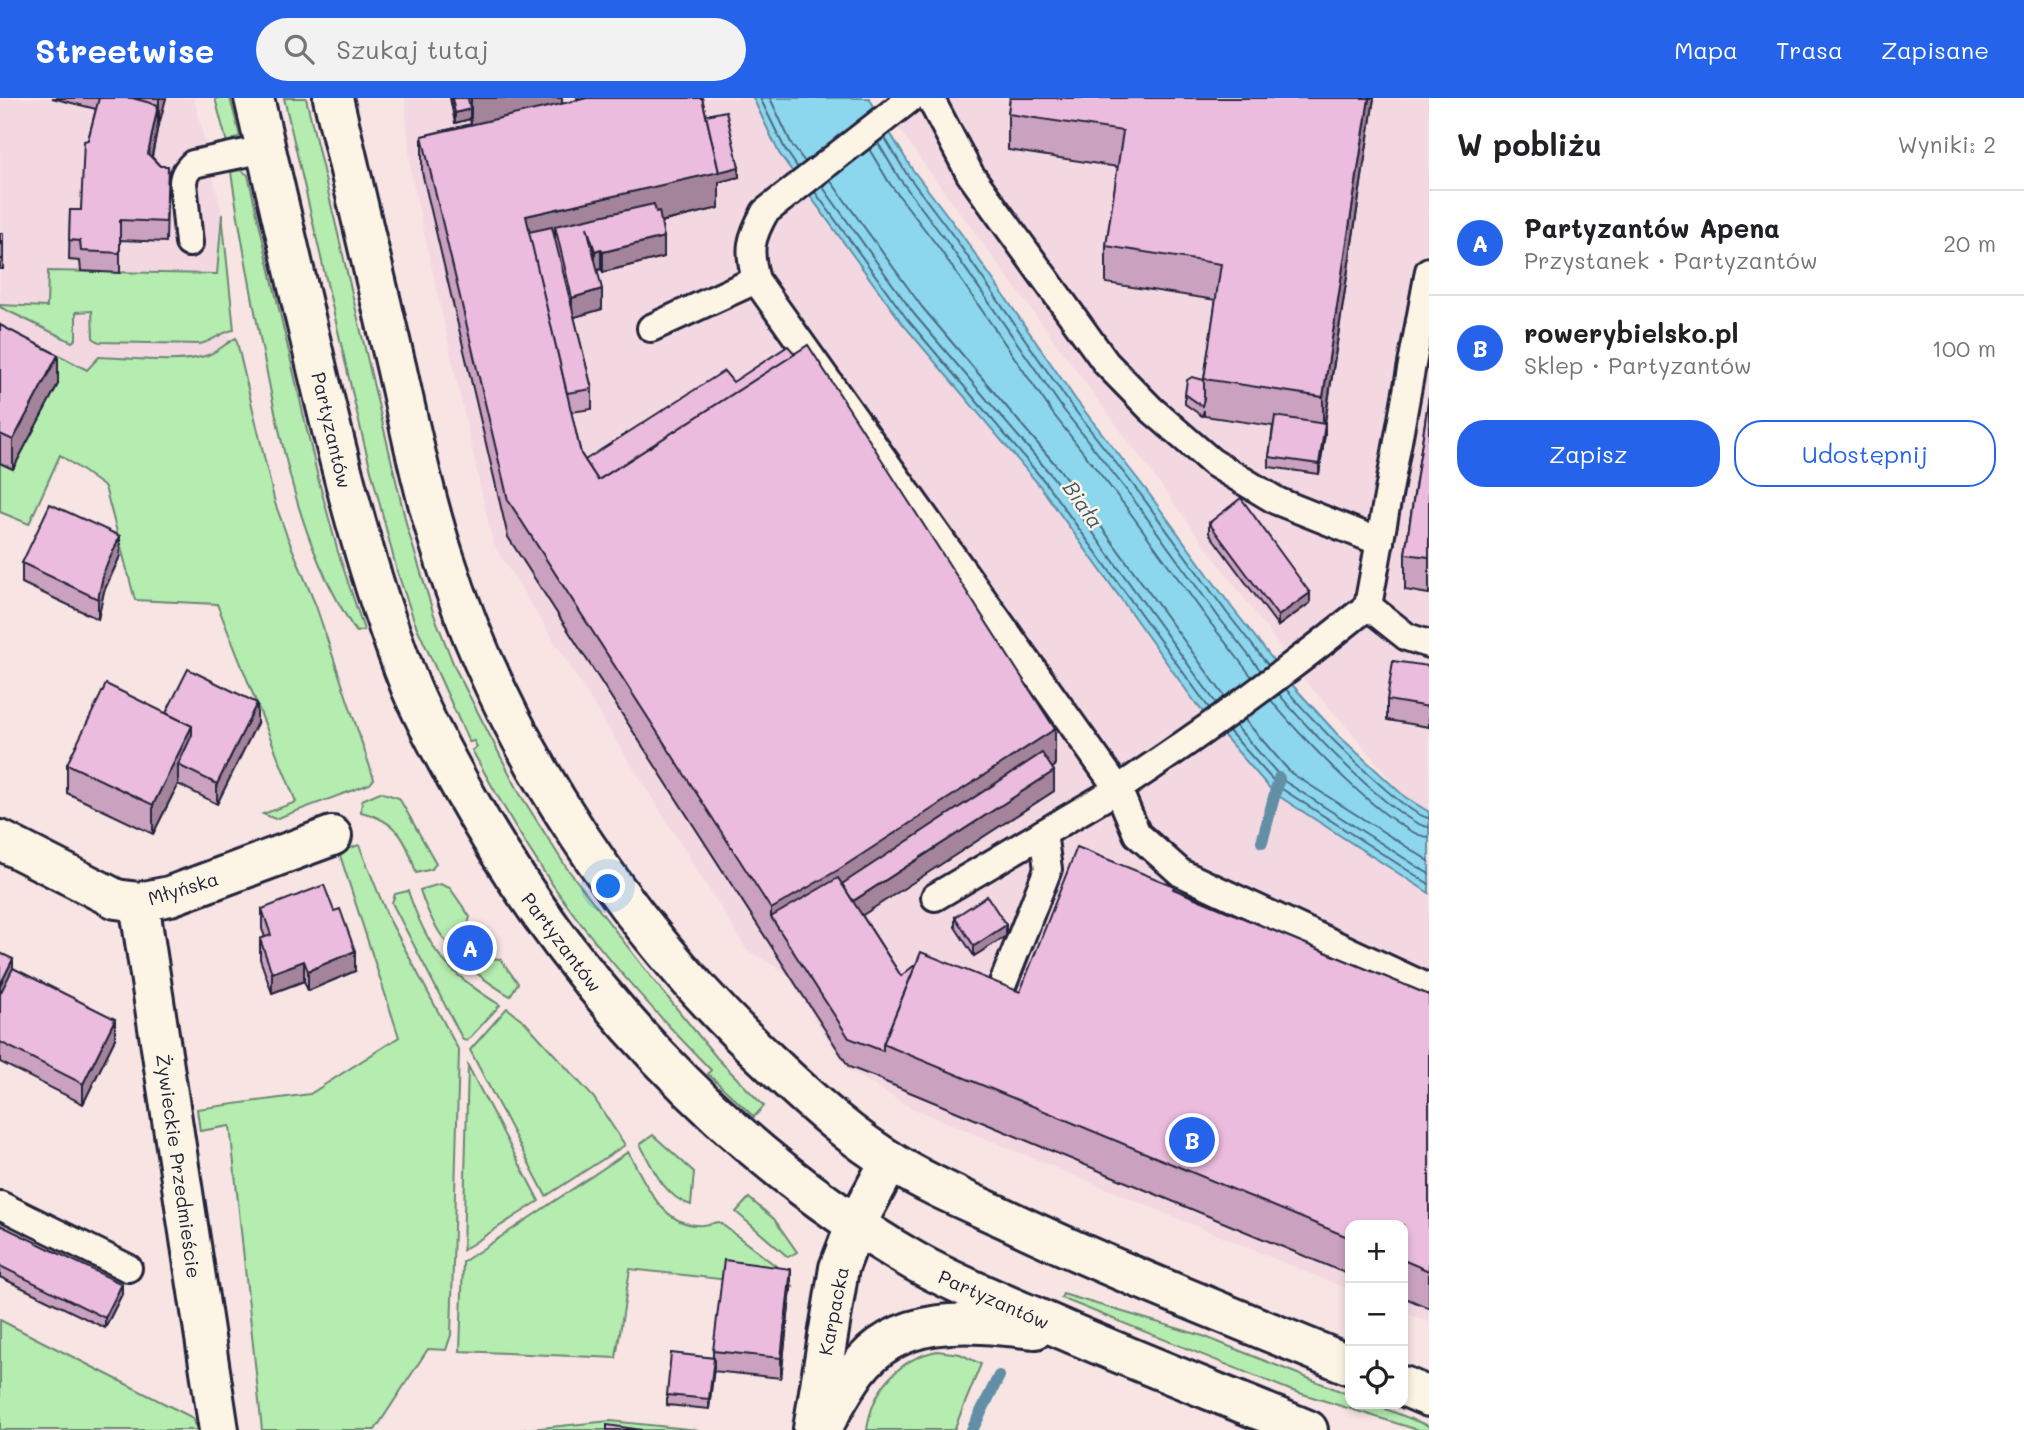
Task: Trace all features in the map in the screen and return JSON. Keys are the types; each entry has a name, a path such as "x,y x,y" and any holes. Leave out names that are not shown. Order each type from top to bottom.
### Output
{"main road":[{"name":"Partyzantów","path":"254,98 344,485 368,569 413,693 491,842 593,985 688,1086 769,1160 855,1226 920,1265 1071,1333 1308,1430"},
{"path":"333,98 418,460 444,557 474,640 510,718 564,810 613,885 659,946 752,1047 810,1101 890,1161 917,1177 1049,1240 1345,1363"},
{"name":"Młyńska","path":"0,841 116,899 139,902 170,896 332,835"},
{"name":"Żywieckie Przedmieście","path":"139,902 219,1430"},
{"name":"Karpacka","path":"812,1430 839,1268 855,1226 890,1161"},
{"path":"821,1430 858,1368 877,1349 900,1334 921,1327 954,1322 1071,1333"},
{"path":"1408,1388 1429,1397"}],"lane":[{"path":"911,98 765,212 753,234 750,256 756,280 1118,789 1137,834 1181,873 1429,988"},
{"path":"930,98 970,174 1106,363 1151,409 1212,462 1277,501 1380,542"},
{"path":"189,243 183,183 187,170 193,164 265,149"},
{"path":"935,897 1118,789 1176,751 1368,606 1429,271"},
{"path":"651,328 756,280"},
{"path":"1368,606 1407,637 1429,644"},
{"path":"1002,986 1048,869 1043,833"},
{"path":"0,1205 128,1268"}],"shaded area":[{"path":"0,98 194,98 222,214 217,274 240,398 60,455 29,524 0,512"},
{"path":"405,98 753,98 779,153 902,323 1040,486 1197,705 1274,793 1429,893 1429,1322 1408,1314 1408,1220 1345,1220 1345,1288 910,1107 847,1069 786,973 747,950 493,543 411,174"},
{"path":"883,98 1429,98 1429,812 1405,797 1305,681 922,161 895,123"}],"green space":[{"path":"215,98 230,98 240,136 227,143"},
{"path":"284,98 306,98 407,527 433,612 455,668 520,794 566,867 717,1058 764,1106 754,1117 708,1074 711,1070 636,990 583,927 529,848 472,750 477,747 474,741 469,742 415,623 397,571 364,443"},
{"path":"241,170 248,175 319,482 338,552 364,630 356,632 324,575 293,487 271,393 240,227 231,172"},
{"path":"222,214 234,330 209,341 200,344 99,342 93,338 92,311 76,312 76,339 72,342 0,307 47,307 48,271 217,274"},
{"path":"236,338 275,503 316,606 374,779 370,784 275,819 263,814 296,802 217,604 135,600 105,487 60,455 29,524 0,512 0,463 12,469 25,367 38,344 87,370 99,357 170,360 197,358 212,353"},
{"path":"380,792 399,798 436,863 432,869 416,873 409,851 399,834 384,821 361,812 362,800"},
{"path":"359,845 388,917 459,1051 451,1335 446,1350 428,1349 375,1430 262,1430 230,1126 200,1131 197,1109 310,1094 399,1037 339,852"},
{"path":"440,884 450,888 470,917 467,927 454,938 476,969 490,958 500,959 518,983 510,996 466,964 434,924 420,890"},
{"path":"408,891 423,929 441,958 466,982 500,1005 467,1041 463,1040 392,903 395,894"},
{"path":"507,1008 525,1022 594,1098 625,1145 546,1196 470,1050"},
{"path":"468,1066 539,1201 463,1250"},
{"path":"653,1135 694,1172 691,1205 666,1188 649,1162 640,1144"},
{"path":"628,1152 647,1187 663,1209 684,1223 705,1225 719,1222 789,1276 793,1287 630,1269 616,1358 460,1351 463,1262"},
{"path":"749,1198 774,1219 797,1252 788,1257 736,1212"},
{"path":"1063,1294 1203,1336 1345,1393 1345,1407 1290,1390 1061,1298"},
{"path":"0,1320 193,1418 197,1430 0,1430"},
{"path":"937,1351 960,1354 981,1364 954,1430 867,1430 875,1402 889,1378 910,1361"},
{"path":"1351,1409 1386,1409 1429,1426 1429,1430 1418,1430"},
{"path":"610,1421 698,1430 520,1430"}],"water":[{"name":"Biała","path":"753,98 869,98 912,169 960,232 1076,400 1147,491 1233,609 1296,689 1338,735 1405,797 1429,812 1429,893 1274,793 1197,705 1040,486 902,323 779,153"}],"building":[{"path":"99,98 132,98 158,105 148,154 160,166 168,166 166,222 120,220 120,253 81,251 80,241 69,240 70,210 81,210 84,141 88,140"},
{"path":"452,98 468,98 470,109 455,113"},
{"path":"587,98 702,98 719,172 526,216 581,454 598,480 808,345 1055,729 838,870 771,909 508,500 422,136"},
{"path":"1010,98 1369,98 1323,397 1204,379 1221,264 1106,246 1123,131 1008,114"},
{"path":"726,111 739,167 719,172 706,115"},
{"path":"654,204 656,212 659,211 664,237 603,252 601,249 595,251 587,227 602,289 572,298 555,226"},
{"path":"552,227 592,389 567,393 529,232"},
{"path":"0,233 3,233 3,259 0,259"},
{"path":"0,325 58,355 13,440 0,434"},
{"path":"788,346 795,354 598,480 585,460 724,371 733,382"},
{"path":"1192,377 1204,380 1202,406 1185,394 1187,380"},
{"path":"1429,396 1429,557 1405,554"},
{"path":"1275,416 1325,424 1319,464 1269,457"},
{"path":"1241,498 1310,593 1278,616 1209,523"},
{"path":"50,504 120,536 104,571 98,599 22,563"},
{"path":"1393,661 1429,666 1429,707 1387,700"},
{"path":"188,669 257,703 217,784 178,765 192,735 192,726 166,713"},
{"path":"106,684 192,726 153,805 67,764"},
{"path":"1042,753 1054,771 853,901 842,884"},
{"path":"1077,847 1429,995 1429,1271 1408,1262 1408,1220 1345,1220 1345,1236 883,1044 921,952 1020,992"},
{"path":"838,878 901,976 916,964 883,1044 883,1051 849,1038 771,917"},
{"path":"324,885 334,911 340,909 355,951 308,971 304,961 272,973 260,939 271,935 262,909"},
{"path":"987,896 1006,925 974,946 955,917"},
{"path":"0,953 13,959 0,985"},
{"path":"13,968 115,1019 83,1084 0,1042 0,994"},
{"path":"0,1225 122,1284 105,1318 0,1266"},
{"path":"724,1260 791,1269 781,1358 713,1351"},
{"path":"671,1353 714,1358 709,1399 667,1395"},
{"path":"607,1425 642,1430 607,1430"}],"waterway":[{"path":"1262,842 1279,778"},
{"path":"972,1430 999,1376"}],"place":[{"name":"Partyzantów Apena","path":"470,948"},
{"name":"rowerybielsko.pl","path":"1192,1140"}]}
